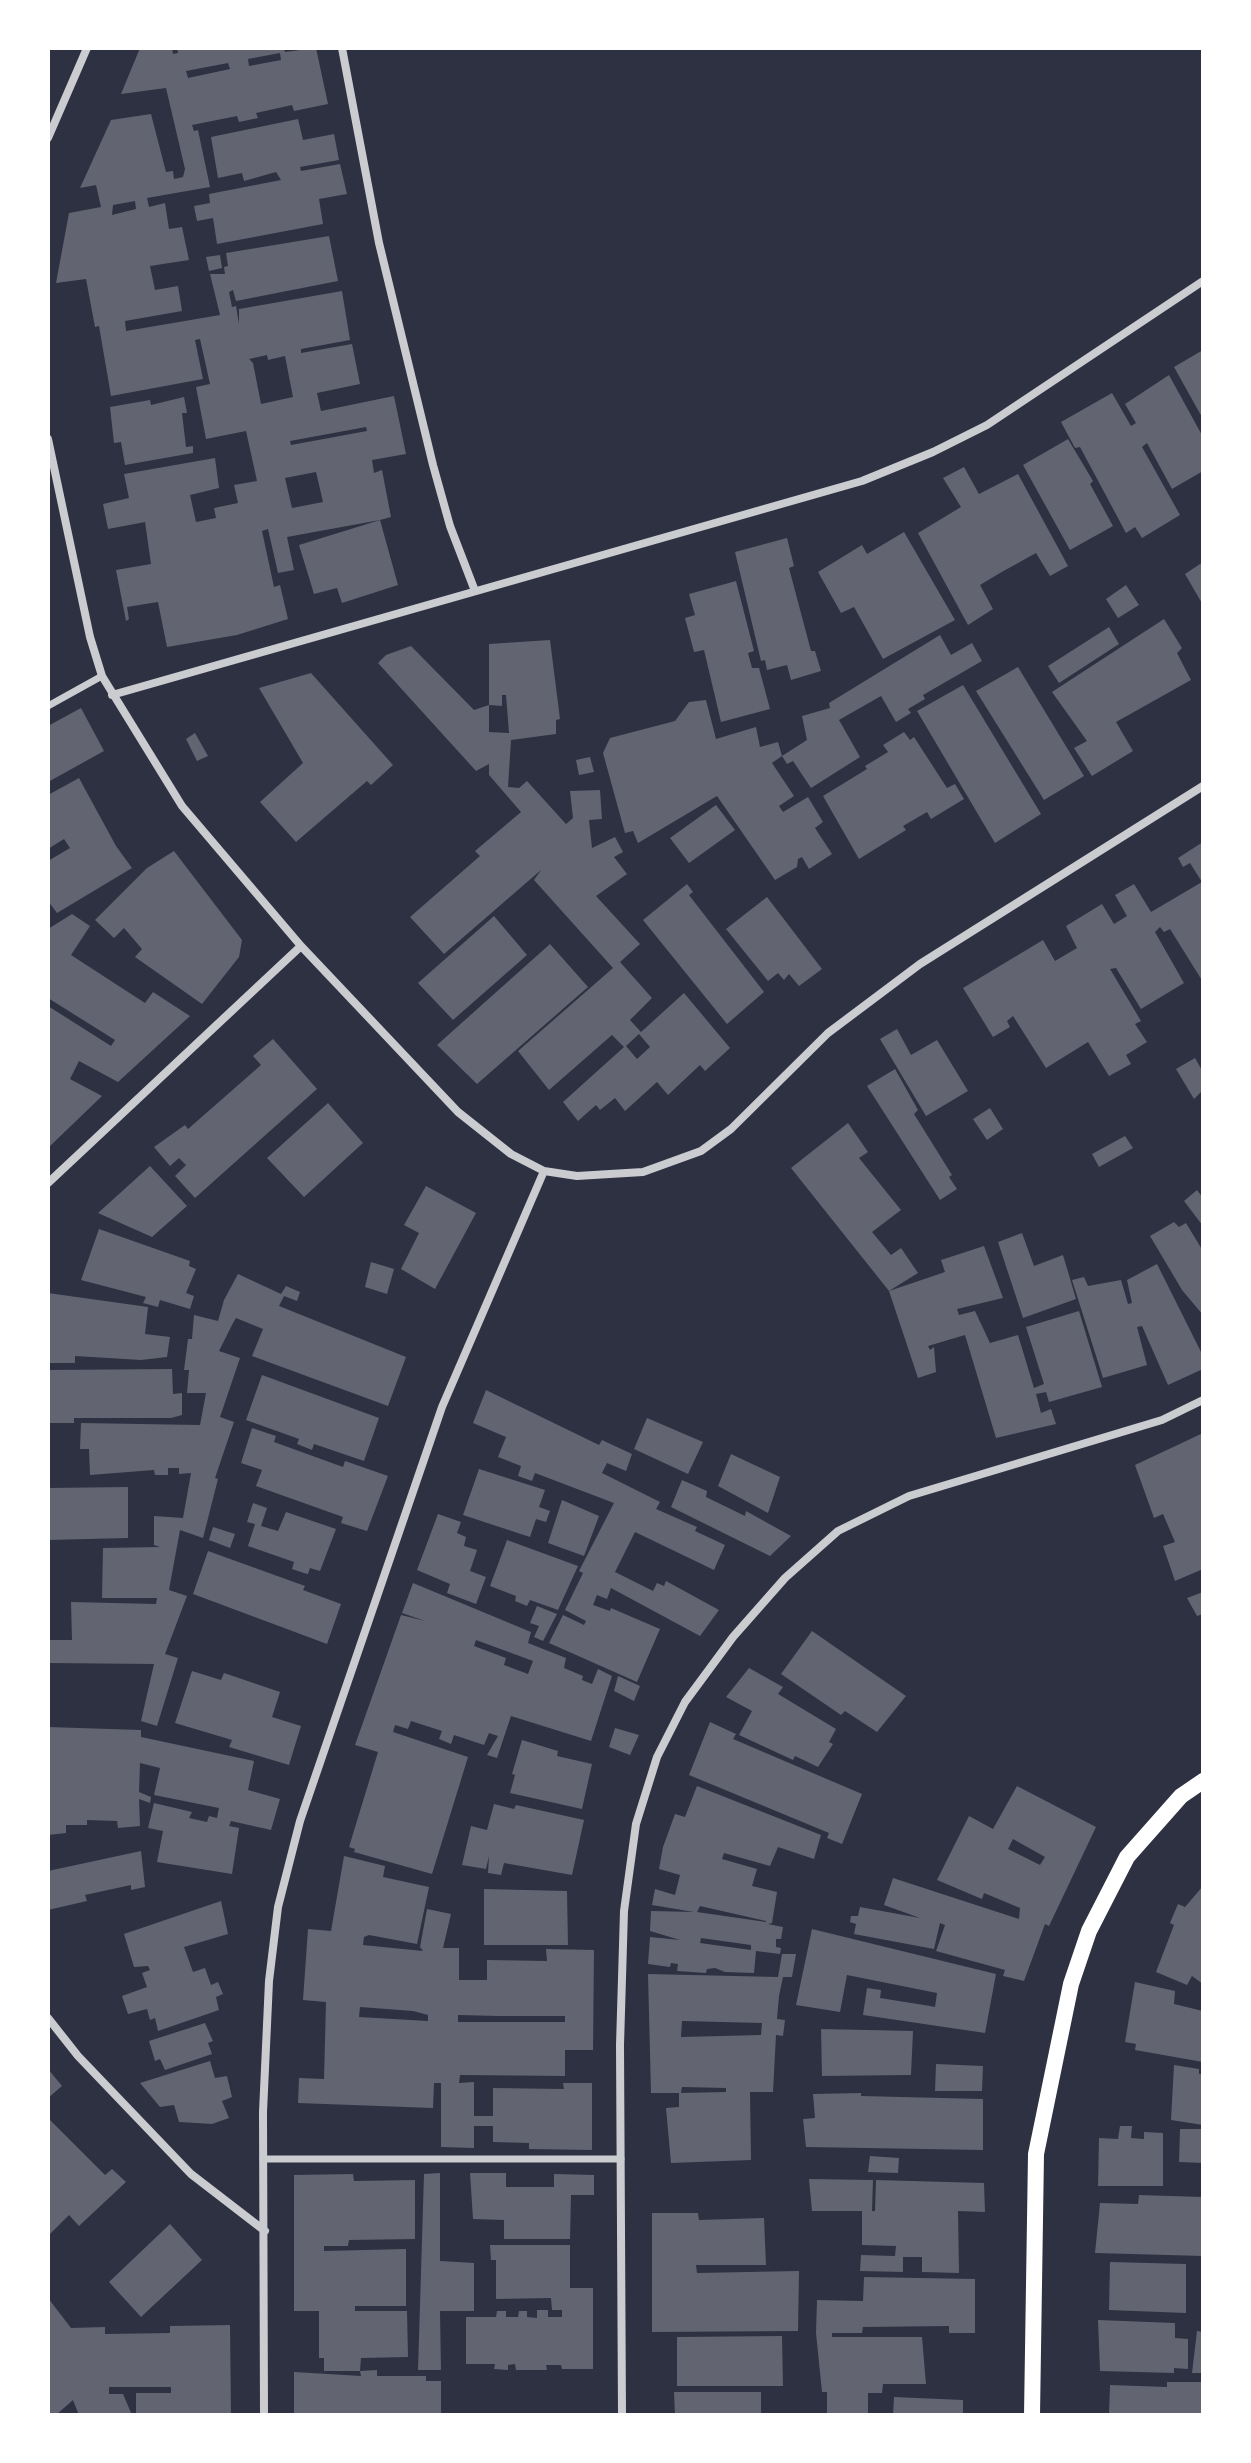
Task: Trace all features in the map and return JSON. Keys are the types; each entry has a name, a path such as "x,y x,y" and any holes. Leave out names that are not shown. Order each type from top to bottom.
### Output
{"main road":[{"path":"1032,2415 1036,2154 1071,1984 1089,1931 1127,1857 1181,1796 1203,1781"}],"street":[{"path":"48,138 87,48"},
{"path":"342,48 379,243 433,465 450,526 475,591"},
{"path":"112,695 862,481 933,452 1026,400 1203,281"},
{"path":"48,439 87,621 102,676 182,806 301,946 458,1112 511,1154 544,1171 577,1176 643,1172 701,1151 731,1129 828,1033 920,964 1203,786"},
{"path":"48,706 102,676"},
{"path":"48,1183 301,946"},
{"path":"264,2415 263,2159 269,1981 278,1907 300,1821 442,1407 544,1171"},
{"path":"622,2415 624,1911 636,1824 657,1757 685,1702 733,1637 785,1578 838,1531 909,1496 1162,1420 1203,1400"},
{"path":"48,2018 78,2056 191,2174 265,2231"},
{"path":"263,2159 621,2159"}],"building":[{"path":"140,48 172,48 173,54 178,53 177,48 284,48 285,52 316,48 328,104 294,111 292,105 256,113 258,118 239,122 237,116 192,125 194,131 198,130 210,187 147,198 149,207 165,203 169,229 182,227 189,260 150,266 155,290 178,286 182,311 125,321 126,331 220,315 210,274 225,274 224,267 228,266 226,253 329,236 338,281 236,301 233,290 229,292 232,307 236,306 239,324 239,309 342,291 350,340 301,349 301,353 352,344 360,384 317,393 321,411 394,396 406,454 372,460 374,473 382,470 391,517 287,537 294,570 278,573 268,529 262,531 274,587 280,585 288,619 237,635 167,647 158,602 127,607 129,619 126,621 116,570 151,564 145,522 108,529 103,504 129,498 124,474 215,458 219,488 190,495 196,522 216,518 214,508 238,503 234,485 257,481 246,431 206,439 196,387 210,384 200,339 195,340 203,379 111,396 99,326 95,327 86,279 56,283 69,213 101,207 96,185 80,188 111,120 151,114 166,172 173,171 174,179 183,177 185,169 166,88 121,94","holes":["280,53 281,60 249,66 248,59","228,63 230,69 188,78 186,71","135,201 136,209 112,215 113,205","267,355 268,360 285,356 293,397 261,404 253,363 249,359","366,427 367,431 291,445 290,441","316,472 323,502 292,508 285,478"]},
{"path":"298,119 303,140 334,134 339,160 300,167 301,171 340,164 347,194 319,199 323,224 217,244 213,218 197,221 194,206 210,203 209,194 281,180 276,172 244,181 242,173 218,178 211,137"},
{"path":"220,255 222,268 209,271 206,257"},
{"path":"1203,350 1203,419 1174,367"},
{"path":"1169,375 1203,437 1203,471 1172,489 1147,443 1142,447 1180,515 1142,538 1135,527 1126,533 1080,447 1075,448 1061,422 1112,393 1131,426 1136,423 1125,404"},
{"path":"184,397 187,413 182,413 186,447 193,446 193,453 125,465 121,442 114,443 110,407 150,400 151,405"},
{"path":"1068,439 1093,481 1090,484 1113,526 1070,550 1023,465"},
{"path":"964,467 979,494 1018,474 1068,566 1050,576 1036,553 1000,573 980,585 993,609 968,625 918,533 961,507 943,478"},
{"path":"380,520 398,585 342,603 337,588 314,594 299,545"},
{"path":"904,532 955,620 883,659 854,607 841,613 818,572 862,545 867,554"},
{"path":"787,538 794,566 789,568 811,651 815,651 821,671 791,680 787,665 767,670 765,660 761,661 735,552"},
{"path":"1203,562 1203,605 1185,574"},
{"path":"736,581 754,651 748,653 752,668 759,668 770,709 721,722 704,650 694,652 685,618 695,615 689,594"},
{"path":"1126,585 1139,605 1118,618 1106,599"},
{"path":"1164,619 1182,648 1177,653 1191,680 1116,722 1133,751 1092,776 1074,748 1087,741 1052,692"},
{"path":"1109,627 1119,644 1059,683 1048,666"},
{"path":"940,635 951,655 972,643 982,661 923,695 925,699 908,709 911,713 896,722 881,696 839,720 860,757 811,788 793,761 787,764 782,756 807,740 802,716 830,708 829,703"},
{"path":"550,640 560,719 556,720 556,734 511,740 508,787 519,788 527,781 566,824 573,818 570,791 600,790 602,819 589,820 592,848 615,837 623,852 614,857 627,874 596,896 640,944 620,962 652,998 630,1020 641,1032 684,993 730,1048 705,1071 700,1065 668,1095 657,1082 625,1111 615,1098 600,1110 596,1105 578,1121 563,1102 624,1047 612,1035 549,1090 518,1051 613,968 534,880 541,870 444,954 410,917 480,856 475,851 521,812 489,775 489,764 476,771 378,663 386,655 411,646 474,710 489,705 489,644","holes":["502,695 506,695 509,733 489,732 489,705 502,706","639,1034 650,1047 637,1059 626,1046"]},
{"path":"1018,667 1084,776 1044,800 976,691"},
{"path":"311,673 393,765 371,785 367,781 296,842 260,802 303,763 259,688"},
{"path":"963,685 1041,814 995,843 917,711"},
{"path":"706,700 716,739 756,727 760,747 778,742 782,756 772,763 794,796 779,806 783,812 808,797 823,822 815,828 832,854 809,869 802,857 798,859 797,867 775,880 717,796 638,843 633,831 625,833 603,753 610,738 675,721 689,702"},
{"path":"81,708 104,751 48,782 48,726"},
{"path":"904,732 910,740 914,737 947,788 955,784 964,799 931,819 927,812 903,826 906,830 859,859 823,796 867,769 865,766 888,752 883,745"},
{"path":"195,733 208,756 197,761 186,739"},
{"path":"590,757 594,772 579,775 576,760"},
{"path":"79,778 116,846 132,868 57,913 48,901 48,861 70,848 64,839 48,849 48,795"},
{"path":"716,805 735,830 689,863 670,838"},
{"path":"1203,842 1203,982 1170,929 1164,932 1160,927 1155,932 1184,983 1141,1009 1116,968 1110,969 1141,1021 1135,1024 1147,1042 1126,1055 1131,1064 1109,1076 1088,1042 1046,1068 1013,1016 1007,1021 1010,1027 993,1037 963,988 1043,940 1055,961 1077,948 1066,926 1102,904 1114,924 1127,916 1115,895 1134,884 1151,912 1202,882 1190,863 1183,867 1178,858"},
{"path":"174,851 242,940 239,957 202,1004 135,957 142,949 124,928 114,938 95,920 147,868"},
{"path":"687,884 693,892 689,895 764,992 727,1024 643,920"},
{"path":"767,897 822,969 799,986 789,974 784,980 778,973 768,981 726,929"},
{"path":"72,914 90,926 71,955 145,1003 153,992 190,1016 118,1082 79,1061 70,1079 102,1096 48,1148 48,1006 111,1046 115,1040 48,998 48,929"},
{"path":"494,916 527,955 453,1020 418,983"},
{"path":"550,944 588,987 477,1084 437,1045"},
{"path":"897,1029 911,1055 937,1040 968,1091 926,1116 880,1039"},
{"path":"273,1039 317,1089 195,1198 175,1176 186,1165 179,1158 170,1166 154,1147 185,1125 188,1129 261,1065 253,1056"},
{"path":"1195,1058 1203,1072 1203,1090 1194,1099 1176,1069"},
{"path":"895,1069 918,1110 914,1114 952,1175 949,1177 957,1189 940,1200 867,1086"},
{"path":"328,1103 363,1143 304,1197 267,1158"},
{"path":"990,1108 1003,1129 987,1140 973,1119"},
{"path":"848,1123 868,1152 859,1158 901,1210 872,1232 891,1255 901,1248 918,1273 889,1291 791,1168"},
{"path":"1125,1136 1133,1148 1099,1167 1092,1154"},
{"path":"150,1166 187,1206 152,1237 98,1213"},
{"path":"426,1186 476,1213 435,1289 401,1269 419,1233 404,1225"},
{"path":"1197,1190 1203,1198 1203,1226 1184,1201"},
{"path":"1174,1222 1179,1227 1186,1223 1203,1251 1203,1315 1182,1290 1150,1236"},
{"path":"99,1229 190,1261 189,1266 196,1269 186,1293 194,1296 190,1309 160,1300 158,1307 143,1303 146,1297 81,1280"},
{"path":"1022,1233 1034,1266 1063,1255 1076,1299 1023,1318 998,1242"},
{"path":"984,1246 1003,1298 957,1309 959,1315 975,1311 990,1343 1018,1335 1034,1388 1044,1384 1026,1327 1079,1311 1102,1387 1049,1402 1046,1392 1036,1394 1041,1413 1051,1409 1056,1424 996,1438 965,1335 928,1346 930,1350 934,1347 936,1372 918,1378 889,1291 945,1272 941,1260"},
{"path":"371,1262 394,1269 387,1294 365,1287"},
{"path":"1157,1264 1203,1356 1203,1369 1168,1385 1142,1326 1137,1327 1147,1365 1103,1378 1072,1280 1084,1277 1088,1286 1121,1280 1128,1304 1132,1303 1127,1280"},
{"path":"238,1274 281,1294 286,1286 300,1292 297,1301 284,1296 279,1306 406,1357 388,1406 252,1356 263,1329 236,1318 219,1351 240,1358 220,1417 234,1422 215,1478 218,1479 203,1538 180,1530 169,1590 187,1596 165,1654 178,1658 157,1726 141,1721 154,1664 48,1663 48,1640 72,1640 71,1602 156,1604 157,1598 102,1598 103,1548 160,1547 154,1545 154,1516 183,1518 191,1473 179,1474 179,1468 168,1468 168,1475 155,1475 154,1470 90,1475 89,1449 80,1449 81,1423 200,1425 206,1393 187,1393 189,1370 184,1370 194,1315 218,1321 224,1300"},
{"path":"48,1293 148,1307 145,1334 170,1337 167,1357 141,1360 75,1356 75,1363 48,1363"},
{"path":"172,1369 173,1394 182,1393 182,1415 171,1418 74,1418 74,1423 48,1423 48,1370"},
{"path":"262,1375 379,1418 364,1461 314,1444 312,1450 297,1444 299,1439 246,1420"},
{"path":"486,1390 599,1445 602,1440 632,1454 626,1471 607,1463 602,1473 660,1502 656,1509 697,1527 695,1531 725,1545 714,1570 635,1532 615,1572 653,1591 657,1583 664,1586 666,1581 719,1610 700,1636 611,1588 607,1599 597,1595 593,1605 610,1611 611,1608 660,1629 637,1682 549,1643 563,1615 584,1625 586,1621 565,1610 583,1573 579,1571 614,1503 535,1473 532,1481 518,1476 521,1466 498,1457 506,1437 473,1423"},
{"path":"647,1418 703,1442 688,1474 634,1449"},
{"path":"252,1428 276,1436 274,1442 343,1467 345,1461 388,1476 367,1531 341,1523 343,1517 256,1486 262,1470 241,1463"},
{"path":"1203,1433 1203,1569 1175,1581 1163,1546 1175,1542 1163,1514 1154,1518 1135,1465"},
{"path":"731,1454 780,1477 768,1513 718,1486"},
{"path":"479,1469 545,1490 539,1507 550,1511 546,1522 536,1519 530,1537 463,1515"},
{"path":"682,1480 707,1491 706,1497 745,1516 746,1511 791,1536 770,1556 671,1507"},
{"path":"128,1487 128,1538 48,1540 48,1488"},
{"path":"562,1500 599,1516 584,1556 548,1543"},
{"path":"253,1503 267,1508 261,1526 278,1531 286,1512 336,1529 320,1571 310,1568 308,1574 292,1569 294,1562 248,1546 255,1524 247,1522"},
{"path":"438,1514 461,1522 457,1533 466,1537 464,1546 477,1550 470,1571 486,1577 476,1604 447,1593 450,1584 417,1570"},
{"path":"213,1527 235,1534 230,1548 209,1540"},
{"path":"507,1540 578,1566 558,1610 530,1600 527,1606 515,1601 516,1596 490,1586"},
{"path":"208,1551 305,1586 303,1590 341,1604 327,1644 193,1594"},
{"path":"413,1583 531,1632 528,1643 566,1658 564,1668 583,1676 582,1680 592,1684 598,1669 612,1676 591,1741 511,1716 497,1758 487,1755 498,1736 489,1733 484,1745 454,1735 451,1744 439,1739 442,1731 411,1721 408,1729 395,1725 393,1732 468,1757 432,1874 354,1852 355,1849 349,1847 378,1752 355,1745 401,1615 425,1621 402,1613","holes":["476,1640 533,1661 528,1674 504,1665 506,1658 474,1646"]},
{"path":"1203,1592 1203,1614 1197,1616 1187,1598"},
{"path":"537,1606 557,1614 543,1641 534,1637 539,1626 530,1623"},
{"path":"812,1631 906,1696 877,1732 845,1711 841,1715 781,1674"},
{"path":"749,1668 783,1687 778,1694 836,1729 829,1742 833,1744 818,1767 795,1756 793,1760 739,1735 752,1711 726,1697"},
{"path":"192,1671 221,1680 224,1673 280,1692 272,1717 301,1726 289,1765 229,1747 232,1740 175,1723"},
{"path":"618,1676 640,1686 634,1701 614,1691"},
{"path":"710,1722 736,1734 733,1739 862,1794 842,1844 827,1838 829,1833 689,1775"},
{"path":"48,1727 141,1730 141,1737 254,1761 248,1790 280,1799 271,1830 231,1821 229,1826 239,1828 232,1874 157,1862 163,1831 148,1828 154,1803 192,1812 189,1818 207,1822 209,1816 217,1818 219,1808 154,1795 160,1768 140,1763 139,1792 151,1797 150,1803 139,1799 140,1826 118,1828 117,1821 87,1820 87,1825 66,1825 66,1833 48,1835"},
{"path":"615,1728 639,1735 630,1755 609,1747"},
{"path":"522,1740 558,1751 557,1756 592,1764 582,1809 510,1793"},
{"path":"697,1786 821,1835 814,1859 778,1847 770,1866 724,1853 722,1859 757,1869 752,1886 777,1892 772,1923 768,1924 783,1927 781,1939 776,1939 776,1947 781,1948 780,1954 756,1951 754,1973 725,1972 715,1968 707,1969 706,1973 677,1971 678,1964 671,1963 670,1967 648,1964 650,1937 680,1940 650,1931 651,1911 694,1912 652,1905 655,1889 675,1895 680,1875 659,1869 675,1814 685,1817","holes":["700,1906 766,1921 766,1922 697,1912","701,1938 751,1945 751,1950 700,1943"]},
{"path":"1017,1786 1096,1827 1049,1926 1045,1924 1024,1981 1003,1976 1005,1970 936,1951 945,1925 940,1923 934,1949 854,1934 856,1924 850,1922 851,1916 858,1916 860,1907 920,1918 884,1905 893,1878 1019,1919 1020,1908 984,1893 982,1899 937,1880 969,1816 993,1829","holes":["1013,1839 1045,1857 1040,1865 1008,1849"]},
{"path":"494,1804 514,1809 516,1805 584,1820 572,1875 504,1863 501,1875 488,1873 489,1856 486,1869 462,1865 471,1826 487,1830"},
{"path":"141,1851 145,1887 131,1890 131,1885 85,1895 87,1901 48,1910 48,1871"},
{"path":"344,1856 385,1866 383,1877 429,1887 417,1944 369,1935 364,1937 363,1945 423,1951 420,1947 427,1909 451,1914 443,1948 459,1948 459,1980 487,1980 487,1960 547,1961 546,1949 594,1950 593,2050 565,2050 565,2076 460,2075 459,2083 474,2082 474,2116 493,2116 493,2088 564,2089 563,2083 592,2083 592,2150 529,2149 529,2143 493,2142 493,2126 474,2126 474,2148 441,2147 441,2083 434,2083 433,2108 298,2103 299,2078 324,2079 326,2002 303,2000 308,1929 331,1931","holes":["360,2007 413,2011 428,2015 428,2021 359,2017","458,2015 565,2016 565,2022 458,2022"]},
{"path":"1203,1886 1203,1984 1192,1976 1187,1985 1156,1972 1174,1925 1170,1923 1178,1904 1185,1907"},
{"path":"484,1889 567,1891 568,1945 484,1945"},
{"path":"221,1901 228,1934 184,1947 193,1972 205,1968 211,1985 218,1982 223,1994 216,1997 219,2010 158,2031 155,2018 150,2020 147,2009 128,2014 122,1996 147,1987 142,1973 150,1970 148,1966 134,1967 124,1934"},
{"path":"812,1929 996,1974 985,2033 863,2015 867,1988 881,1990 880,1998 935,2007 937,1993 847,1975 840,2012 796,2005"},
{"path":"782,1954 796,1954 792,1977 783,1977 779,1996 777,2019 785,2020 783,2036 776,2035 773,2092 750,2092 751,2160 671,2163 666,2108 679,2107 679,2093 651,2093 648,1974 778,1977","holes":["682,2021 762,2023 761,2035 681,2037","682,2087 726,2088 726,2092 681,2093"]},
{"path":"1135,1982 1175,1991 1174,2004 1203,2011 1203,2062 1135,2050 1136,2044 1125,2042"},
{"path":"205,2023 213,2041 208,2043 212,2054 165,2070 160,2059 155,2061 149,2041"},
{"path":"821,2029 913,2031 911,2075 822,2076"},
{"path":"210,2061 215,2078 227,2076 232,2097 222,2101 229,2118 212,2124 179,2122 174,2105 160,2107 140,2083"},
{"path":"936,2064 983,2066 982,2091 935,2091"},
{"path":"1174,2065 1199,2069 1199,2074 1203,2074 1203,2125 1171,2120"},
{"path":"48,2069 62,2086 48,2098"},
{"path":"861,2093 861,2096 983,2099 983,2150 806,2147 803,2119 815,2118 813,2094"},
{"path":"48,2118 105,2175 112,2169 126,2182 79,2226 69,2215 48,2236"},
{"path":"1120,2126 1132,2126 1131,2138 1144,2139 1144,2132 1163,2133 1163,2186 1098,2186 1099,2138 1118,2139"},
{"path":"1180,2129 1202,2129 1203,2163 1179,2162"},
{"path":"870,2156 899,2158 898,2173 868,2172"},
{"path":"440,2173 440,2261 474,2263 474,2311 440,2311 441,2370 418,2370 424,2174"},
{"path":"470,2173 506,2173 506,2187 554,2187 554,2174 594,2175 594,2195 571,2195 570,2239 504,2239 504,2220 473,2219"},
{"path":"353,2174 354,2181 415,2180 415,2239 349,2240 348,2246 324,2246 324,2251 406,2249 406,2306 355,2306 355,2311 407,2311 408,2357 361,2358 360,2371 324,2371 324,2358 319,2358 319,2311 294,2311 294,2175"},
{"path":"809,2179 873,2180 872,2211 875,2211 876,2180 984,2183 985,2212 958,2211 959,2273 922,2272 922,2257 903,2257 903,2272 860,2271 861,2255 895,2256 896,2246 862,2245 862,2211 812,2211"},
{"path":"1139,2195 1203,2197 1203,2256 1095,2253 1100,2203 1138,2204"},
{"path":"652,2213 698,2213 699,2220 764,2218 766,2265 696,2265 697,2273 799,2271 798,2331 652,2332"},
{"path":"170,2224 202,2260 141,2317 109,2282"},
{"path":"490,2245 570,2245 570,2288 593,2288 593,2369 562,2369 561,2365 546,2365 547,2370 516,2370 515,2364 508,2365 508,2370 494,2369 495,2364 466,2364 466,2317 496,2317 497,2311 506,2311 506,2317 518,2317 519,2311 527,2311 527,2317 537,2318 537,2310 548,2310 548,2317 562,2317 562,2310 552,2310 551,2298 496,2299 496,2260 491,2260"},
{"path":"1110,2262 1186,2264 1186,2313 1109,2310"},
{"path":"864,2277 975,2279 975,2333 949,2333 949,2326 863,2327 862,2333 832,2333 832,2337 922,2337 926,2384 883,2384 882,2393 868,2393 868,2415 827,2415 827,2392 822,2392 816,2333 817,2300 863,2301"},
{"path":"48,2298 71,2328 105,2327 105,2334 170,2333 170,2326 230,2325 231,2415 136,2413 136,2393 171,2393 171,2387 109,2387 109,2394 123,2394 132,2415 79,2415 73,2400 56,2415 48,2415"},
{"path":"1098,2320 1175,2323 1175,2338 1188,2339 1188,2369 1174,2368 1174,2373 1100,2371"},
{"path":"1197,2331 1203,2332 1203,2373 1192,2373"},
{"path":"782,2336 783,2386 677,2386 677,2337"},
{"path":"377,2370 377,2376 426,2376 426,2381 441,2381 441,2415 294,2415 294,2372 361,2376 360,2371"},
{"path":"1167,2382 1203,2382 1203,2415 1109,2415 1110,2385 1167,2387"},
{"path":"674,2392 761,2392 761,2415 675,2415"},
{"path":"894,2397 963,2400 963,2415 893,2415"}]}
